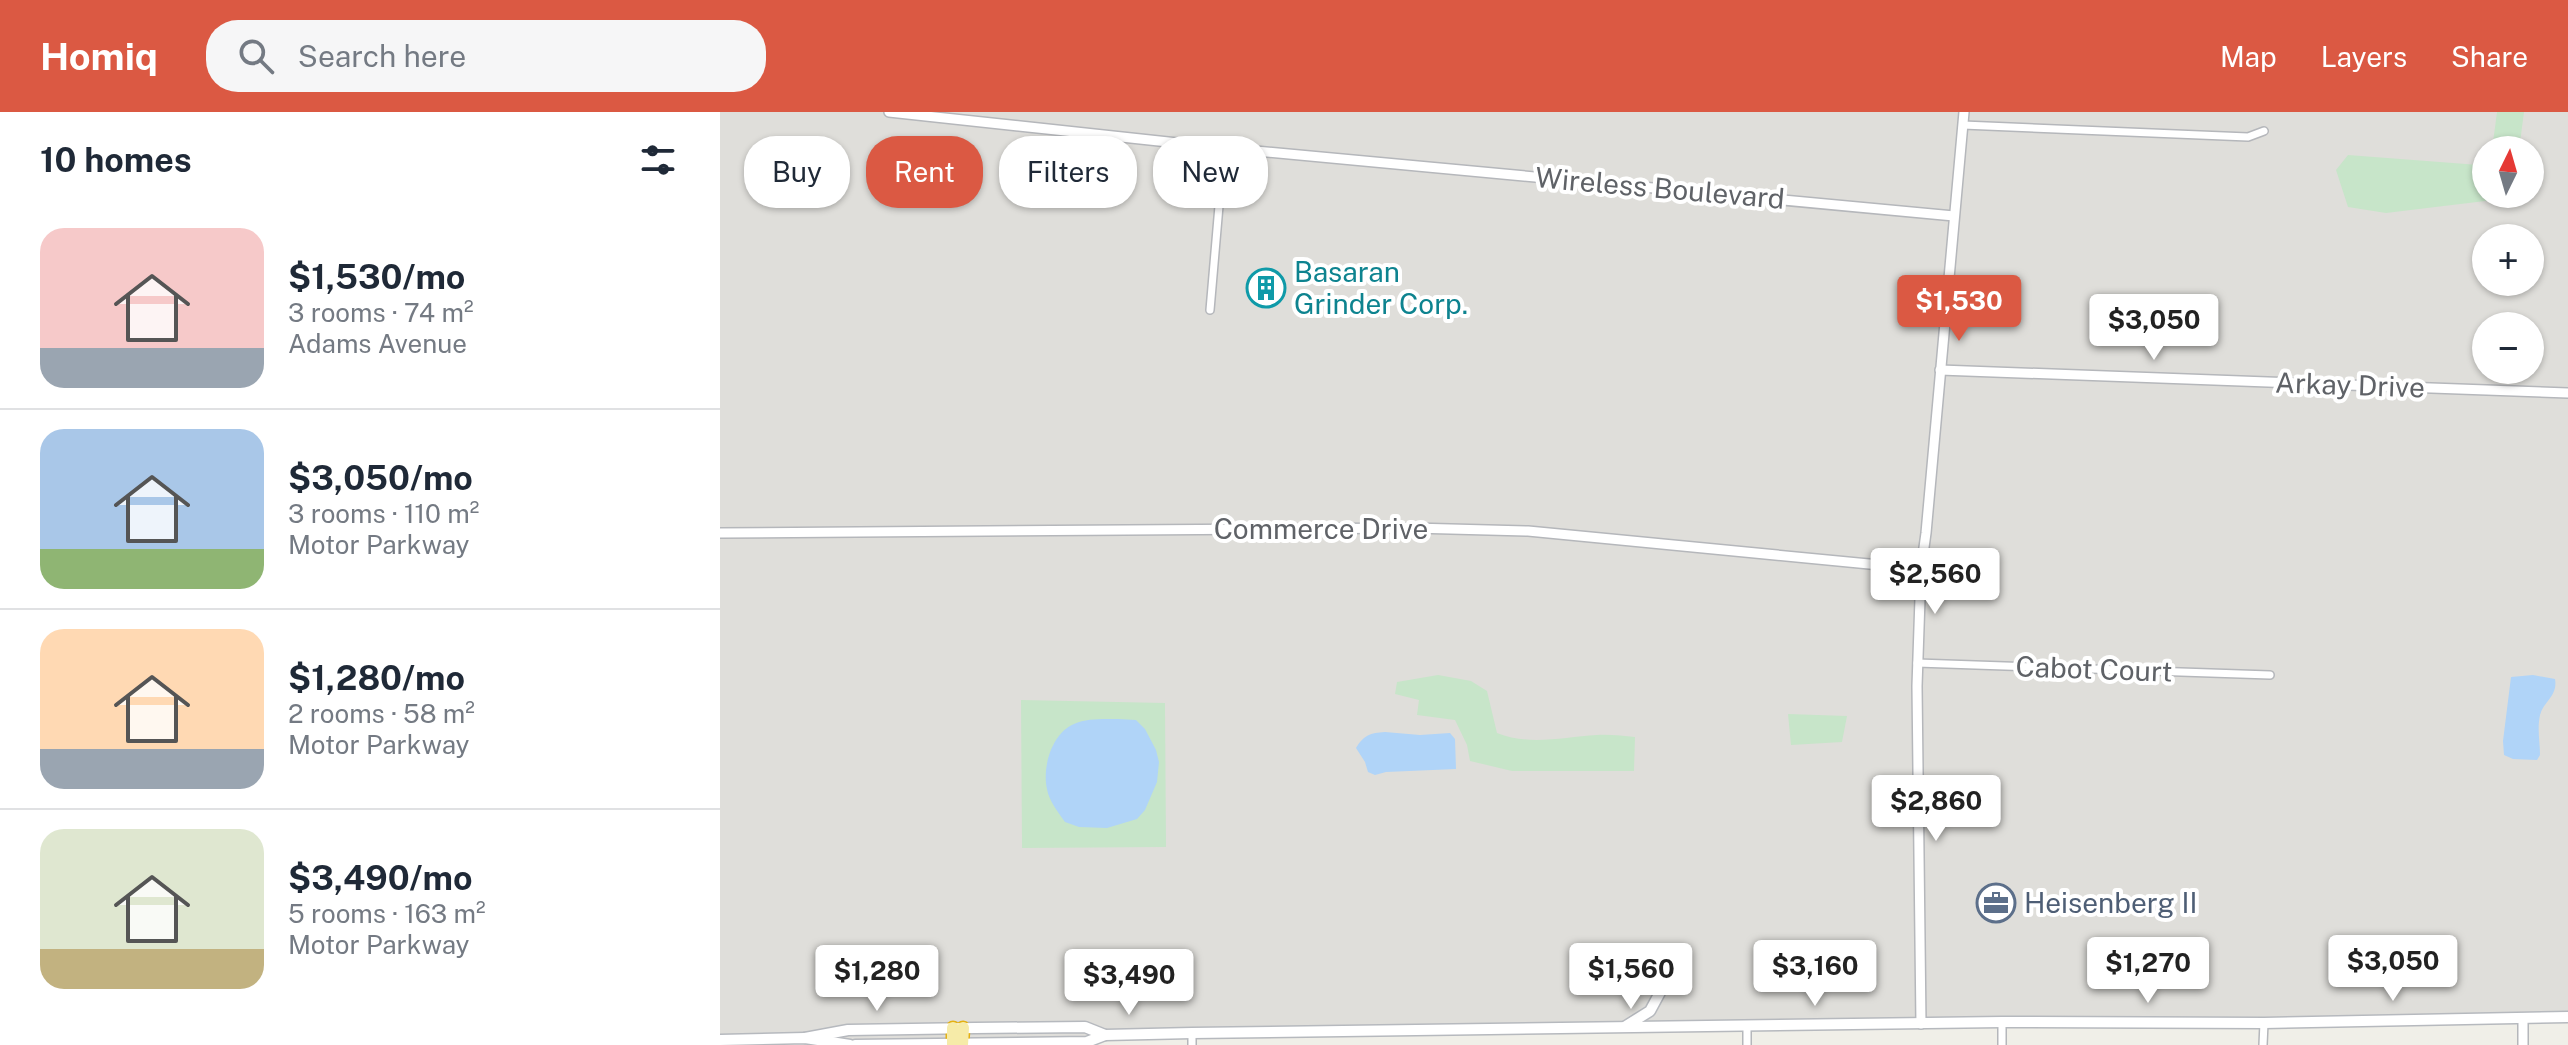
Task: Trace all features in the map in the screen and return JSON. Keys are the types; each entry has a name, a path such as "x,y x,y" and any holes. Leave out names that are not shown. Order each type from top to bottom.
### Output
{"highway":[{"path":"958,1028 958,1044"}],"main road":[{"path":"1624,1028 1650,1011 1664,985"},
{"path":"805,1038 852,1045 958,1044 1087,1042 1105,1035 1192,1033 2002,1022 2264,1023 2568,1017"},
{"path":"720,1040 805,1038 848,1030 958,1028 1085,1027 1105,1035"}],"street":[{"name":"Wireless Boulevard","path":"889,112 1153,140"},
{"path":"1921,1024 1917,663 1921,569 1964,112"},
{"path":"1963,125 2248,137 2264,131"},
{"name":"Wireless Boulevard","path":"1268,152 1954,216"},
{"path":"1210,310 1219,208"},
{"name":"Arkay Drive","path":"1940,370 2568,393"},
{"name":"Commerce Drive","path":"720,533 1413,528 1528,531 1921,569"},
{"name":"Cabot Court","path":"1917,663 2270,675"},
{"path":"2523,1018 2523,1045"},
{"path":"2002,1022 2002,1045"},
{"path":"2263,1045 2264,1023"},
{"path":"1747,1026 1747,1045"},
{"path":"1192,1033 1192,1045"}],"shaded area":[{"path":"720,112 2568,112 2568,1017 1149,1037 1040,1043 720,1041"}],"green space":[{"path":"2497,112 2524,112 2521,136 2494,136"},
{"path":"2348,155 2472,164 2472,203 2386,213 2348,207 2336,170"},
{"path":"1438,675 1471,681 1487,691 1497,733 1509,737 1546,740 1602,735 1635,737 1634,771 1512,771 1470,761 1467,745 1455,720 1417,715 1419,700 1395,694 1397,682"},
{"path":"1021,700 1165,703 1166,847 1022,848"},
{"path":"1788,714 1847,716 1842,742 1791,745"}],"water":[{"path":"2533,675 2555,679 2553,694 2540,715 2540,755 2537,760 2513,759 2504,755 2503,741 2511,677"},
{"path":"1136,720 1145,729 1156,750 1159,762 1157,782 1145,810 1137,819 1107,828 1079,827 1065,822 1047,789 1046,771 1054,743 1066,728 1079,722"},
{"path":"1385,732 1420,735 1450,733 1455,739 1456,769 1375,775 1368,772 1356,748 1368,736"}],"place":[{"name":"Basaran Grinder Corp.","path":"1266,288"},
{"name":"Heisenberg II","path":"1996,903"}]}
